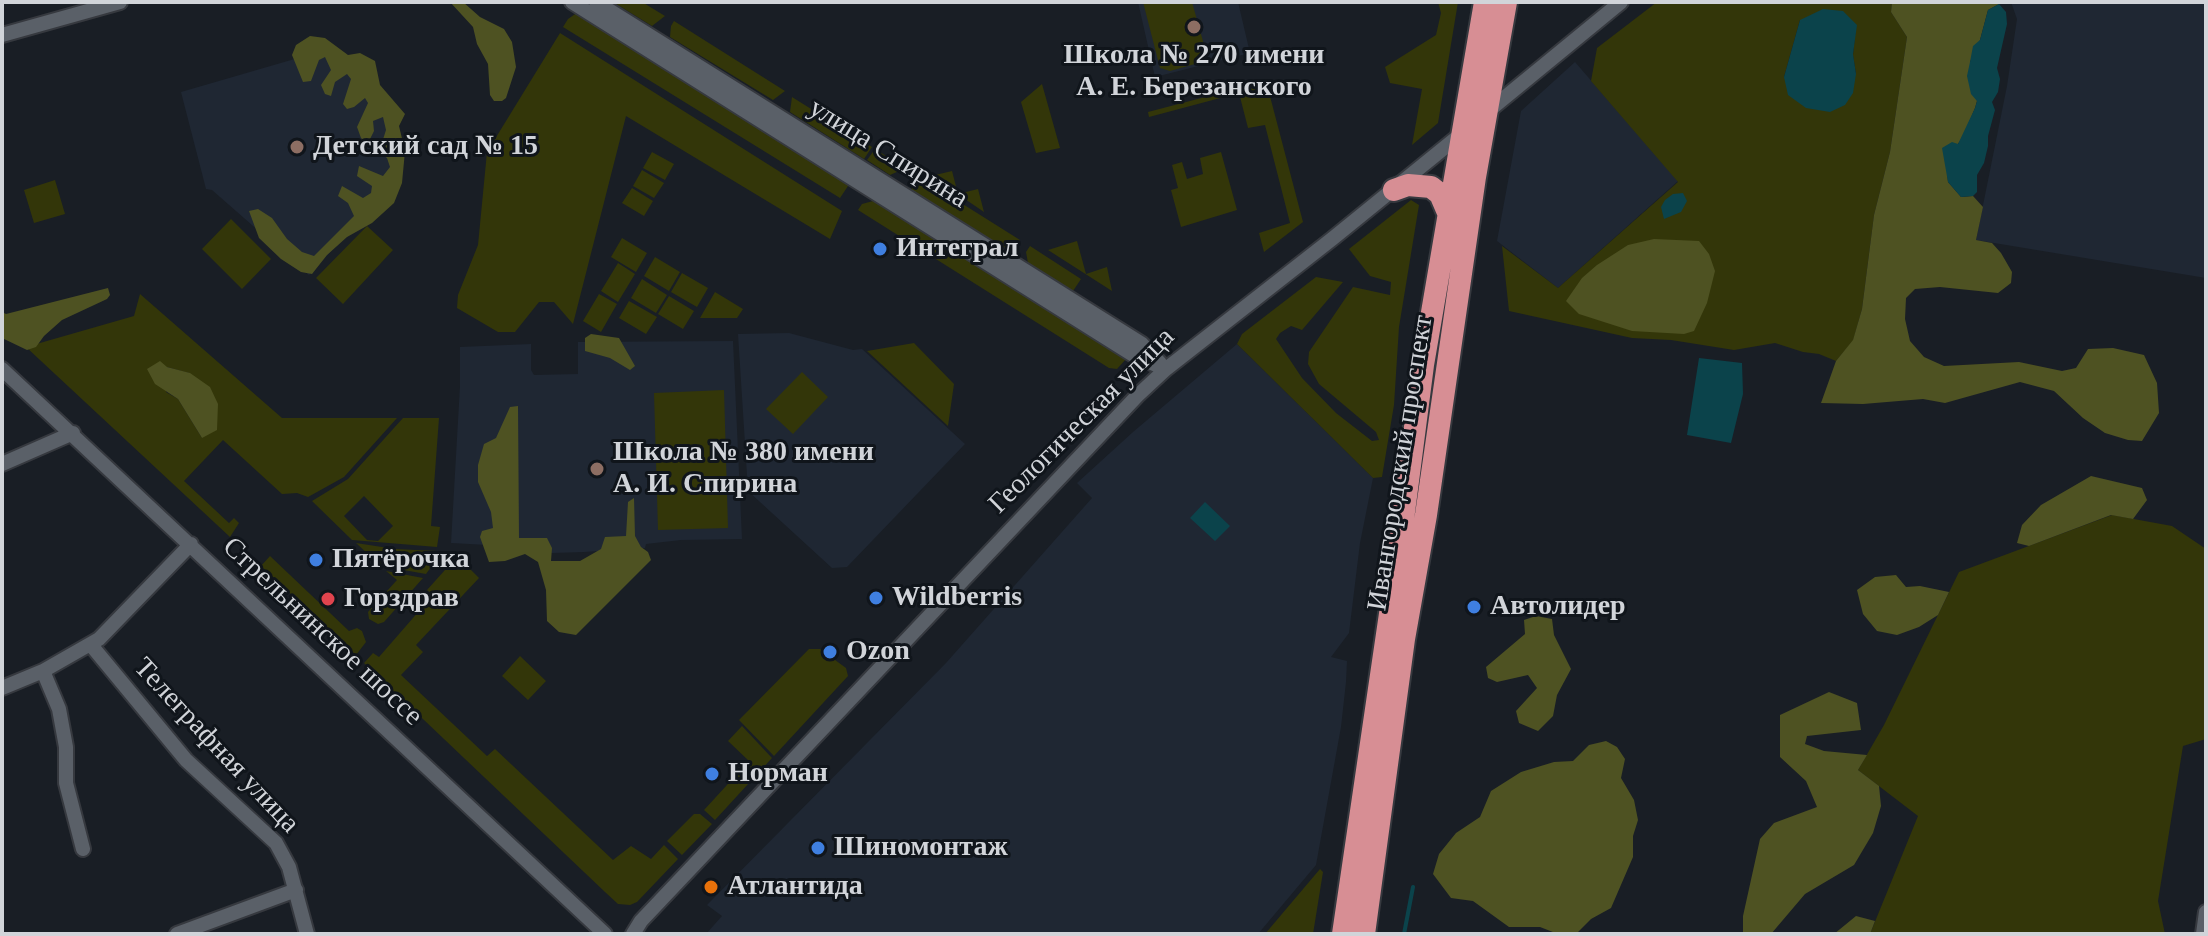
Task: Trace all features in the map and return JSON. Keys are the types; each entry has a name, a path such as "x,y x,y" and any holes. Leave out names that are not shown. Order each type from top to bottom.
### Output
{"highway":[{"name":"Ивангородский проспект","path":"1343,934 1423,365 1485,2"},
{"name":"Ивангородский проспект","path":"1364,934 1404,639 1506,2"},
{"path":"1394,190 1408,185 1431,187 1440,194 1449,215"}],"street":[{"path":"2,35 120,2"},
{"name":"улица Спирина","path":"572,2 1109,340 1135,356 1166,369"},
{"name":"улица Спирина","path":"596,2 1142,344 1166,369"},
{"name":"Геологическая улица","path":"633,934 641,921 1005,534 1166,369 1394,190 1621,2"},
{"name":"Стрельнинское шоссе","path":"2,369 605,934"},
{"path":"2,464 73,433"},
{"path":"2,688 43,671 91,645 191,544"},
{"name":"Телеграфная улица","path":"91,645 186,760 276,843 296,890 307,934"},
{"path":"43,671 59,709 66,747 66,783 83,849"},
{"path":"177,934 296,890"},
{"path":"2203,934 2206,912"}],"shaded area":[{"name":"Школа № 270 имени А. Е. Березанского","path":"1138,2 1238,2 1250,53 1155,77"},
{"path":"2011,2 2206,2 2206,278 1976,240 2017,19"},
{"name":"Детский сад № 15","path":"329,49 398,119 402,174 309,275 212,190 206,189 181,92"},
{"path":"1575,62 1678,181 1558,288 1497,241 1521,111"},
{"path":"789,333 853,350 862,349 965,444 847,567 832,568 748,491 738,334"},
{"name":"Школа № 380 имени А. И. Спирина","path":"733,341 742,539 681,540 646,544 645,548 584,552 489,555 488,545 451,543 460,347 531,344 531,370 534,375 578,374 578,342"},
{"path":"1237,344 1373,478 1360,543 1349,633 1331,657 1347,661 1346,682 1316,865 1258,934 706,934 722,916 707,905 946,663 1092,498 1077,483"}],"green space":[{"path":"450,2 463,2 480,17 504,29 512,42 516,67 506,98 502,101 494,101 490,95 488,64 477,44 473,27"},
{"path":"613,2 642,2 665,16 652,26"},
{"path":"1143,2 1192,2 1206,52 1202,62 1170,71 1160,68"},
{"path":"1438,2 1458,2 1438,123 1412,145 1422,89 1390,83 1385,67 1436,35 1441,13"},
{"path":"1657,2 1892,2 1891,12 1907,37 1890,152 1874,215 1862,309 1853,341 1836,361 1775,343 1734,350 1671,340 1632,338 1509,311 1502,246 1558,288 1678,182 1591,81 1597,48","holes":["1800,20 1856,25 1853,55 1856,74 1784,77"]},
{"path":"1892,2 1999,2 1988,10 1970,62 1977,101 1975,108 1963,137 1946,160 1948,182 1961,197 1973,196 1983,207 1976,240 1992,243 2001,253 2012,272 2011,283 1998,293 1940,287 1915,289 1906,298 1905,319 1910,341 1924,357 1944,366 2019,362 2062,371 2076,368 2088,349 2113,348 2144,355 2157,383 2159,413 2142,441 2105,433 2083,418 2054,391 2020,382 1945,403 1923,399 1863,404 1821,403 1836,361 1853,340 1862,309 1874,215 1890,152 1907,37 1891,12"},
{"path":"578,12 850,183 840,198 563,27"},
{"path":"674,21 785,91 773,100 670,37"},
{"path":"560,33 842,211 830,239 626,116 573,324 554,302 539,302 515,332 498,332 457,308 458,295 478,245 487,152"},
{"path":"310,36 325,38 348,55 360,53 375,61 380,85 405,114 399,126 405,151 402,183 394,203 372,223 347,237 312,274 301,272 281,259 259,238 249,211 258,209 272,218 287,239 302,252 314,256 354,216 348,203 338,196 342,186 363,198 371,193 372,186 357,176 359,166 383,176 390,167 387,158 379,152 386,130 383,117 373,121 374,131 368,143 361,138 357,127 368,103 365,98 347,109 343,104 351,79 347,74 335,82 331,96 325,94 321,85 331,70 325,57 319,60 311,81 303,82 292,55 296,45"},
{"path":"1266,81 1303,222 1264,252 1259,233 1290,223 1265,125 1248,128 1239,93 1149,117 1148,112"},
{"path":"1042,84 1060,148 1036,153 1021,102"},
{"path":"792,97 872,147 864,159 790,112"},
{"path":"875,149 902,166 899,171 890,175 867,160"},
{"path":"652,152 674,164 665,180 643,168"},
{"path":"1221,152 1237,210 1181,227 1171,190 1178,188 1172,165 1182,162 1187,179 1203,174 1200,158"},
{"path":"642,170 664,183 654,198 633,186"},
{"path":"952,171 958,194 978,189 984,212 931,176"},
{"path":"915,174 1020,240 1016,246 1004,249 912,191 911,181"},
{"path":"55,180 65,214 34,223 24,190"},
{"path":"632,188 653,201 644,216 622,203"},
{"path":"1411,200 1419,205 1399,327 1394,405 1382,477 1373,478 1237,344 1242,334 1316,277 1343,282 1302,330 1291,326 1276,339 1302,378 1336,413 1372,441 1379,440 1376,432 1319,384 1308,364 1309,352 1353,287 1390,295 1391,282 1370,276 1349,249"},
{"path":"873,201 1126,359 1117,369 1109,368 858,210 862,204"},
{"path":"231,219 271,259 242,289 202,249"},
{"path":"367,226 393,250 343,304 316,278"},
{"path":"622,238 647,253 636,272 611,257"},
{"path":"1654,239 1699,241 1709,254 1715,271 1707,303 1694,331 1684,334 1632,331 1579,314 1566,301 1582,278 1597,265 1628,245"},
{"path":"1077,241 1086,274 1107,267 1112,291 1048,250"},
{"path":"1030,246 1081,279 1073,291 1028,263 1026,252"},
{"path":"655,257 680,272 669,291 644,276"},
{"path":"618,263 635,274 618,302 601,291"},
{"path":"682,273 708,288 697,307 671,292"},
{"path":"642,279 667,295 656,313 631,298"},
{"path":"108,288 110,295 107,299 62,320 36,347 27,350 2,338 2,312 6,314"},
{"path":"715,292 743,309 737,318 700,318"},
{"path":"140,294 282,418 397,418 344,477 308,497 297,493 282,494 223,440 184,481 229,523 234,518 239,523 230,537 26,347 134,316","holes":["167,367 189,373 202,438 178,399 166,392"]},
{"path":"599,294 617,304 601,332 583,321"},
{"path":"669,296 694,311 683,329 658,314"},
{"path":"629,301 657,317 646,334 619,318"},
{"path":"591,334 619,338 635,366 630,370 610,358 585,351 585,338"},
{"path":"914,343 954,384 948,426 867,351"},
{"path":"160,361 167,367 190,373 210,387 218,404 217,430 202,438 178,399 155,384 147,369"},
{"path":"802,372 828,397 793,434 766,409"},
{"path":"724,390 728,528 658,530 654,393"},
{"path":"518,406 519,538 547,538 552,548 551,561 580,561 601,549 605,537 626,536 628,502 634,498 635,536 651,560 576,635 559,632 547,621 546,590 538,562 525,554 505,561 489,562 480,537 482,531 493,528 491,512 478,482 478,465 484,444 496,438 510,407"},
{"path":"403,418 439,418 431,526 440,527 437,547 352,540 312,501 348,479","holes":["364,496 393,526 378,541 367,540 344,516"]},
{"path":"2091,476 2142,488 2147,500 2133,519 2111,515 2029,546 2017,543 2022,525 2041,505"},
{"path":"2112,515 2172,526 2206,549 2206,739 2183,746 2158,901 2165,934 1870,934 1918,816 1858,770 1884,725 1959,572"},
{"path":"356,543 437,551 434,563 426,574 381,566"},
{"path":"270,556 349,631 357,628 362,631 366,642 356,655 261,566"},
{"path":"453,561 462,561 479,578 416,645 423,652 401,675 487,756 495,749 613,860 631,846 651,859 664,845 678,859 637,902 618,904 364,663 373,653 379,657 433,595 427,590"},
{"path":"386,571 423,578 384,622 378,624 369,619 368,612 397,580"},
{"path":"1896,575 1906,587 1920,586 1949,592 1938,615 1919,627 1897,635 1877,631 1863,614 1857,590 1875,577"},
{"path":"1536,616 1552,619 1554,635 1571,669 1557,695 1553,716 1538,731 1519,723 1516,711 1537,688 1528,675 1497,682 1488,678 1486,667 1525,634 1524,620"},
{"path":"809,649 820,649 846,668 848,676 774,756 739,720"},
{"path":"520,656 546,681 528,700 502,676"},
{"path":"1829,692 1857,703 1861,730 1807,736 1805,744 1824,751 1867,755 1858,770 1879,786 1881,806 1873,833 1854,865 1805,894 1771,934 1743,934 1743,916 1760,839 1774,823 1817,807 1806,781 1780,757 1780,715"},
{"path":"742,726 772,758 715,820 704,810 749,761 728,741"},
{"path":"1606,741 1617,747 1625,759 1621,778 1634,800 1638,820 1633,836 1633,857 1611,908 1591,919 1578,932 1558,934 1540,927 1509,927 1473,901 1451,898 1433,874 1439,854 1456,833 1480,817 1491,791 1521,772 1554,762 1573,761 1589,745"},
{"path":"694,814 700,814 712,824 682,855 667,841"},
{"path":"1320,869 1323,872 1313,934 1265,934"},
{"path":"1856,916 1875,921 1870,934 1834,934"}],"water":[{"path":"1999,4 2006,12 2007,24 1997,68 2000,79 1992,102 1995,110 1988,146 1977,175 1977,192 1973,196 1961,197 1948,182 1942,148 1952,142 1958,144 1975,108 1977,101 1971,94 1967,76 1973,46 1980,40 1988,10"},
{"path":"1823,9 1843,11 1857,25 1853,93 1845,105 1830,112 1806,108 1788,95 1784,77 1800,20"},
{"path":"1683,193 1687,201 1681,212 1664,219 1661,207 1665,200 1673,194"},
{"path":"1699,358 1742,363 1743,394 1731,443 1687,435"},
{"path":"1205,502 1230,526 1215,541 1190,518"}],"waterway":[{"path":"1404,934 1413,887"}],"place":[{"name":"Школа № 270 имени А. Е. Березанского","path":"1194,27"},
{"name":"Детский сад № 15","path":"297,147"},
{"name":"Интеграл","path":"880,249"},
{"name":"Школа № 380 имени А. И. Спирина","path":"597,469"},
{"name":"Пятёрочка","path":"316,560"},
{"name":"Wildberris","path":"876,598"},
{"name":"Горздрав","path":"328,599"},
{"name":"Автолидер","path":"1474,607"},
{"name":"Ozon","path":"830,652"},
{"name":"Норман","path":"712,774"},
{"name":"Шиномонтаж","path":"818,848"},
{"name":"Атлантида","path":"711,887"}]}
